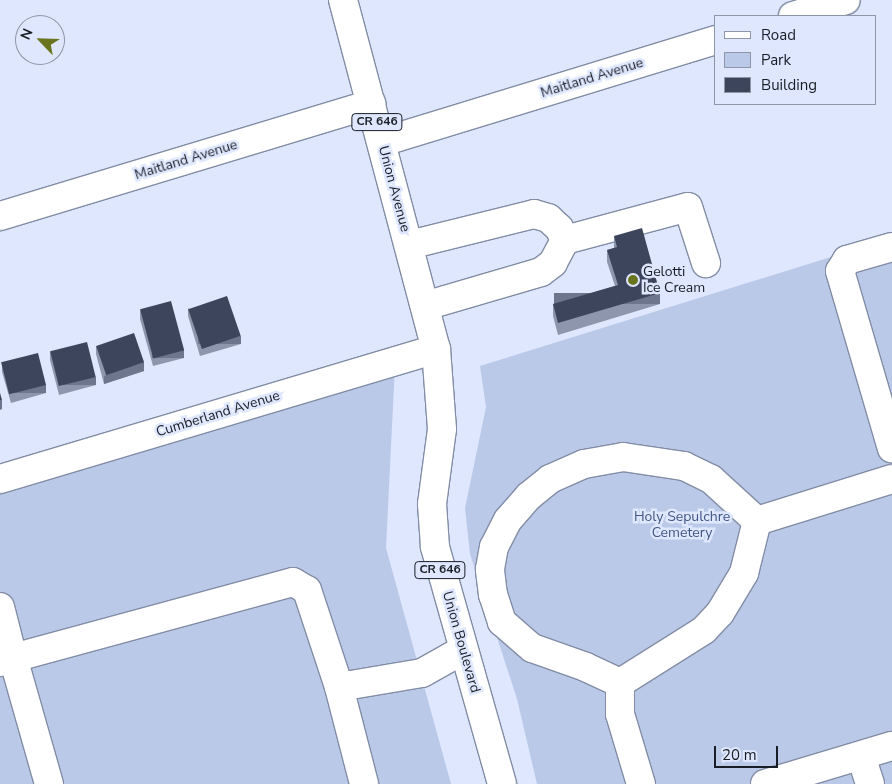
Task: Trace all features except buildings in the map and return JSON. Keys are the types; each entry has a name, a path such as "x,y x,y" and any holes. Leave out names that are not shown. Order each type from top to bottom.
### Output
{"street":[{"name":"Union Avenue","path":"343,0 436,349"},
{"path":"796,15 846,0"},
{"name":"Maitland Avenue","path":"382,142 714,41"},
{"name":"Maitland Avenue","path":"0,216 372,104"},
{"path":"425,306 540,272 552,263 565,240 688,207 706,263"},
{"path":"409,245 534,214 548,218 559,228 565,240"},
{"path":"892,247 847,260 840,272 892,449"},
{"name":"Cumberland Avenue","path":"0,479 436,349"},
{"name":"Union Boulevard","path":"436,349 441,384 442,429 432,504 434,547 502,784"},
{"path":"620,683 586,667 532,648 502,622 493,595 490,569 494,547 508,520 528,496 550,479 584,464 623,457 684,466 711,480 758,521"},
{"path":"758,521 892,479"},
{"path":"620,683 704,630 720,612 744,573 758,521"},
{"path":"6,660 292,582 307,590 339,687 364,784"},
{"path":"0,607 6,660 49,784"},
{"path":"339,687 367,680 422,673 463,650"},
{"path":"620,683 620,714 641,784"},
{"path":"765,784 892,746"},
{"path":"861,756 870,784"}],"green space":[{"name":"Holy Sepulchre Cemetery","path":"892,238 892,784 537,784 517,699 470,554 465,508 486,407 480,366"},
{"path":"395,365 386,548 451,784 0,784 0,479"}],"place":[{"name":"Gelotti Ice Cream","path":"633,280"}]}
